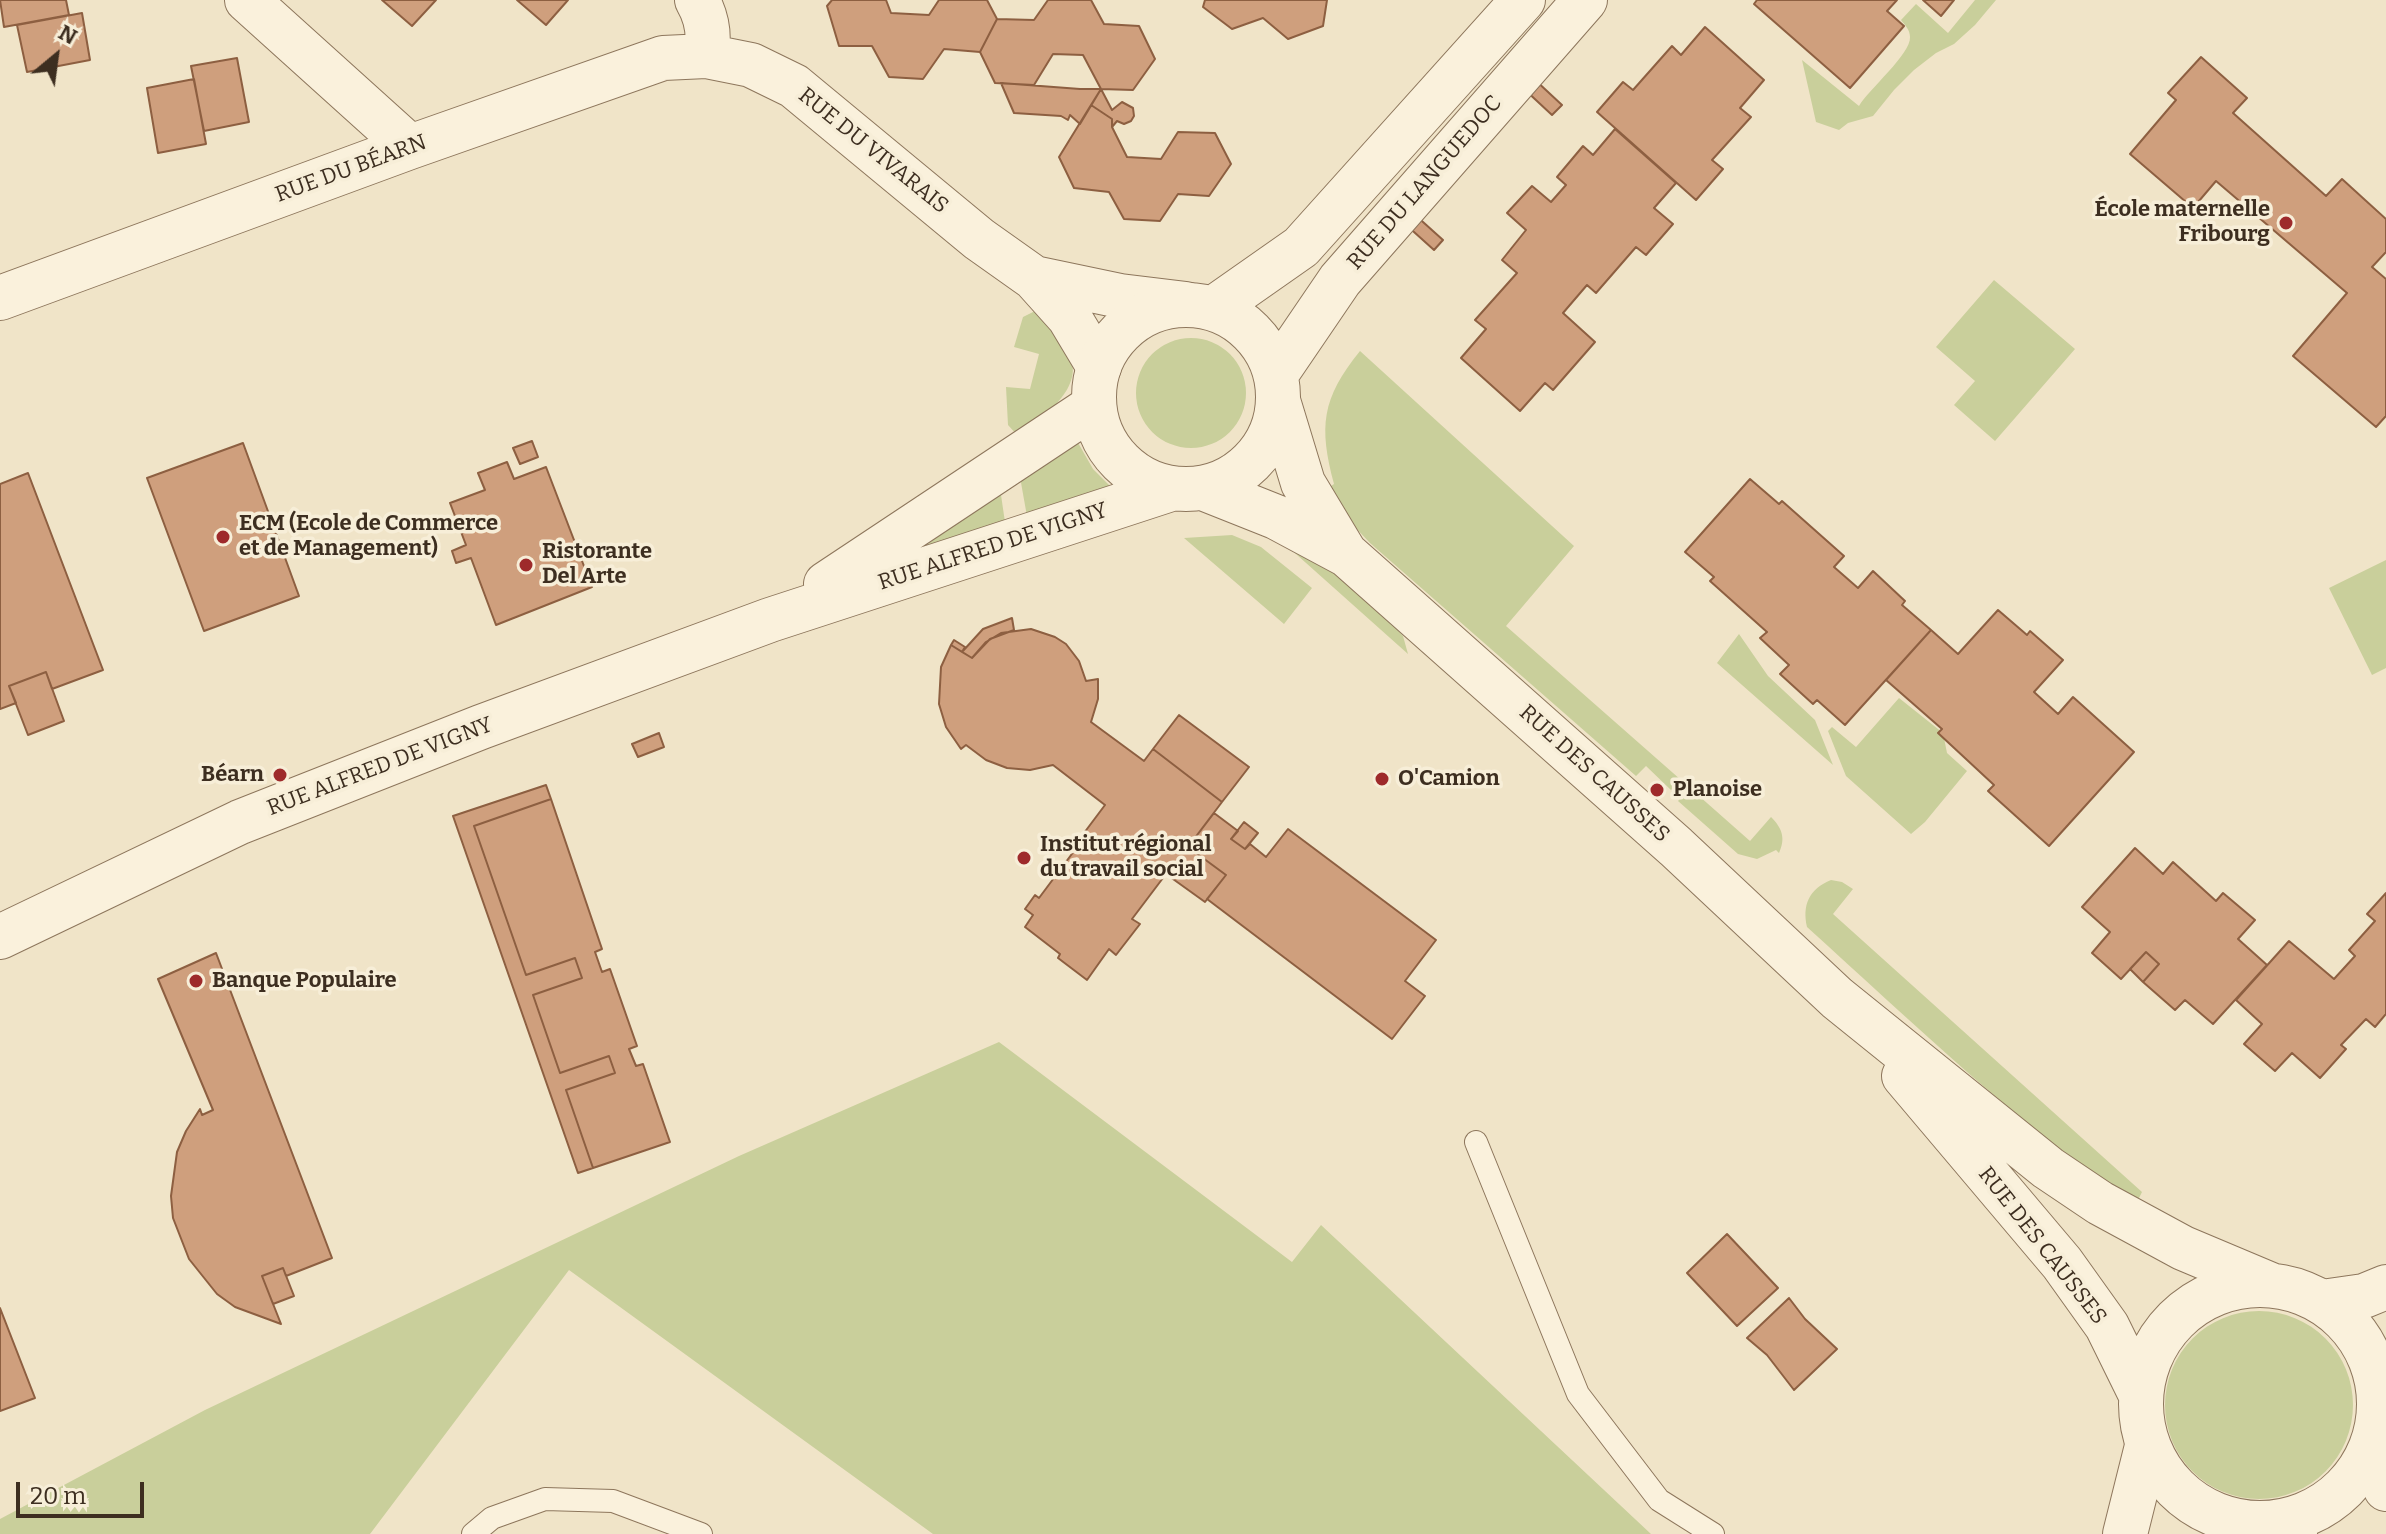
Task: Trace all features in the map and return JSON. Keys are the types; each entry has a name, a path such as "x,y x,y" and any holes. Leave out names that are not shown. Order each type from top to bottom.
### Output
{"street":[{"path":"247,0 410,147"},
{"path":"697,0 710,38 706,56"},
{"path":"1200,306 1301,247 1523,0"},
{"name":"RUE DU LANGUEDOC","path":"1278,389 1340,280 1585,0"},
{"name":"RUE DU BÉARN","path":"0,298 410,147 663,58 706,56"},
{"name":"RUE DU VIVARAIS","path":"706,56 751,65 794,86 979,239 1034,278 1069,317 1096,386"},
{"name":"RUE DU VIVARAIS","path":"1034,278 1120,296 1200,306"},
{"path":"1200,306 1242,323 1263,345 1278,389 1272,434 1255,459 1232,478 1187,489 1143,479 1119,460 1102,436 1096,386 1112,340 1133,321 1158,309 1200,306"},
{"name":"RUE ALFRED DE VIGNY","path":"770,620 878,551 1096,386"},
{"name":"RUE DES CAUSSES","path":"1278,389 1303,483 1347,555"},
{"name":"RUE DES CAUSSES","path":"1187,489 1276,517 1347,555 1676,847 1837,998 2048,1168 2100,1203 2183,1248 2271,1285"},
{"name":"RUE ALFRED DE VIGNY","path":"0,937 240,822 481,727 770,620 1187,489"},
{"name":"RUE DES CAUSSES","path":"1837,998 2062,1263 2107,1326 2140,1393"},
{"path":"2380,1424 2363,1467 2326,1505 2302,1517 2262,1529 2210,1512 2177,1491 2160,1470 2147,1446 2141,1420 2140,1393 2146,1367 2157,1343 2184,1313 2218,1292 2271,1285 2297,1290 2322,1302 2343,1318 2360,1339 2373,1363 2379,1389 2386,1489"},
{"path":"2322,1302 2364,1296 2386,1287"},
{"path":"2125,1534 2147,1446"}],"lane":[{"path":"1476,1142 1578,1394 1659,1500 1713,1534"},
{"path":"473,1534 492,1518 545,1499 613,1501 701,1534"}],"green space":[{"path":"1975,0 1996,0 1954,44 1914,70 1873,116 1848,123 1839,130 1816,122 1802,60 1859,106 1904,53 1910,37 1901,20 1916,4 1948,33"},
{"path":"1994,280 2075,349 1995,441 1954,405 1975,381 1936,347"},
{"path":"1037,310 1068,351 1073,364 1072,377 1060,400 1050,411 1018,436 1008,425 1006,387 1030,389 1039,354 1014,347 1023,317"},
{"path":"1191,338 1212,342 1230,354 1242,372 1246,393 1242,414 1230,432 1212,444 1191,448 1170,444 1152,432 1140,414 1136,393 1140,372 1152,354 1170,342"},
{"path":"1360,351 1574,546 1506,626 1681,780 1671,790 1646,766 1636,776 1352,524 1328,488 1334,484 1325,430 1337,384"},
{"path":"1077,441 1093,469 1111,487 1028,522 1020,477"},
{"path":"1001,495 1006,529 917,552 985,502"},
{"path":"1232,535 1261,547 1312,588 1284,624 1184,538"},
{"path":"1287,546 1310,552 1397,629 1403,636 1408,654"},
{"path":"2386,560 2386,668 2372,675 2329,588"},
{"path":"1739,634 1768,676 1815,720 1833,765 1717,663"},
{"path":"1899,698 1943,733 1947,753 1967,771 1925,822 1911,834 1846,776 1828,731 1832,727 1856,747"},
{"path":"1690,788 1750,841 1771,817 1782,834 1779,853 1776,850 1757,859 1738,854 1678,801"},
{"path":"1831,880 1853,889 1833,914 2142,1192 2135,1206 2007,1107 1807,927 1807,905 1812,893"},
{"path":"999,1042 1292,1262 1321,1225 1651,1534 933,1534 569,1270 370,1534 0,1534 0,1519 205,1410 739,1156"},
{"path":"2259,1311 2277,1312 2295,1318 2326,1338 2346,1369 2352,1387 2352,1423 2346,1441 2326,1472 2295,1492 2277,1498 2259,1499 2241,1498 2223,1492 2192,1472 2172,1441 2166,1423 2165,1405 2166,1387 2172,1369 2192,1338 2223,1318 2241,1312"}],"building":[{"path":"0,0 66,0 69,15 4,27"},
{"path":"382,0 436,0 412,26"},
{"path":"517,0 568,0 546,25"},
{"path":"832,0 886,0 891,13 929,15 939,0 987,0 997,19 980,52 944,49 923,79 889,77 872,46 839,46 827,6"},
{"path":"1048,0 1091,0 1104,24 1139,26 1155,59 1133,90 1101,89 1083,55 1053,54 1034,85 995,83 980,52 997,19 1034,20"},
{"path":"1205,0 1327,0 1323,26 1288,39 1263,18 1232,29 1203,7"},
{"path":"1757,0 1897,0 1887,11 1904,26 1850,88 1754,4"},
{"path":"1923,0 1954,0 1941,16"},
{"path":"82,13 90,60 27,72 17,25"},
{"path":"1705,27 1764,80 1740,108 1751,117 1712,160 1723,169 1696,200 1597,112 1623,82 1633,90 1672,46 1681,55"},
{"path":"2201,57 2247,98 2233,113 2326,196 2342,179 2386,219 2386,252 2372,267 2386,279 2386,416 2376,427 2293,356 2347,293 2216,181 2193,208 2130,154 2176,100 2168,93"},
{"path":"237,58 249,122 204,131 191,66"},
{"path":"1533,78 1562,105 1552,115 1523,88"},
{"path":"194,79 206,144 158,153 147,88"},
{"path":"1001,83 1101,89 1080,124 1070,115 1068,120 1061,116 1014,113"},
{"path":"1101,89 1112,110 1122,102 1133,108 1131,121 1124,124 1117,121 1112,127 1112,119 1091,105"},
{"path":"1091,105 1112,119 1112,127 1127,157 1161,159 1178,132 1215,133 1231,164 1209,196 1178,194 1160,221 1124,219 1109,192 1074,188 1059,157"},
{"path":"1615,129 1676,183 1654,208 1673,224 1646,255 1636,247 1596,293 1587,285 1563,313 1595,342 1553,390 1545,383 1520,411 1461,358 1486,329 1475,320 1517,273 1502,260 1526,230 1507,213 1532,186 1551,202 1566,185 1557,177 1583,146 1593,155"},
{"path":"1413,213 1443,240 1434,250 1404,223"},
{"path":"532,441 538,457 520,464 513,448"},
{"name":"ECM (Ecole de Commerce et de Management)","path":"243,443 299,596 204,631 147,478"},
{"path":"507,462 514,479 546,467 592,587 496,625 471,558 456,563 452,551 466,545 450,503 485,490 478,473"},
{"path":"28,473 103,670 52,689 46,672 9,686 16,703 0,709 0,484"},
{"path":"1750,479 1779,504 1782,501 1844,556 1834,567 1858,588 1873,571 1905,601 1902,605 1931,630 1845,725 1817,700 1813,704 1780,674 1789,665 1760,638 1767,632 1710,581 1714,577 1685,552"},
{"path":"1998,610 2027,635 2030,631 2063,660 2034,692 2058,714 2073,697 2134,752 2049,846 1988,791 1994,785 1938,733 1942,729 1886,680 1931,630 1958,654"},
{"path":"1012,618 1014,630 990,639 972,658 962,652 983,629"},
{"path":"1031,629 1066,644 1079,661 1086,681 1098,679 1098,699 1091,722 1144,761 1153,749 1222,802 1188,847 1226,875 1205,902 1166,874 1132,919 1140,924 1116,955 1109,949 1087,980 1025,927 1033,915 1025,909 1035,895 1039,898 1105,805 1053,765 1030,770 1007,768 986,760 966,745 961,749 946,727 939,704 941,667 951,645 972,658 986,642 1001,633"},
{"path":"954,640 965,647 962,652 951,645"},
{"path":"46,672 64,721 28,735 9,686"},
{"path":"1179,715 1249,767 1222,802 1153,749"},
{"path":"659,733 664,747 638,757 632,744"},
{"path":"546,785 551,799 474,826 526,975 575,958 582,978 533,995 560,1073 609,1056 615,1073 566,1090 593,1168 578,1173 453,816"},
{"path":"551,799 602,949 595,952 602,972 610,969 637,1046 629,1049 636,1066 643,1064 670,1142 593,1168 566,1090 615,1073 609,1056 560,1073 533,995 582,978 575,958 526,975 474,826"},
{"path":"1214,813 1238,831 1231,839 1245,849 1250,844 1266,857 1288,829 1436,940 1405,981 1425,996 1392,1039 1207,899 1226,875 1188,847"},
{"path":"1244,822 1258,833 1245,849 1231,839"},
{"path":"2135,848 2163,874 2173,862 2216,901 2223,893 2255,920 2238,939 2267,965 2213,1024 2185,1000 2175,1010 2143,982 2159,964 2146,952 2121,979 2092,953 2110,932 2082,907"},
{"path":"2386,893 2386,1014 2375,1027 2366,1019 2341,1045 2346,1049 2320,1078 2292,1053 2275,1071 2244,1044 2262,1024 2236,1000 2289,941 2334,979 2355,956 2349,950 2375,921 2367,914"},
{"path":"2146,952 2159,964 2143,982 2130,969"},
{"path":"216,953 332,1258 286,1276 283,1268 262,1276 281,1324 235,1307 217,1294 189,1259 173,1218 171,1196 177,1152 200,1109 202,1115 213,1110 158,979"},
{"path":"1727,1234 1778,1288 1737,1326 1687,1273"},
{"path":"283,1268 294,1296 273,1304 262,1276"},
{"path":"1789,1298 1805,1319 1837,1349 1794,1390 1767,1355 1747,1338"},
{"path":"0,1308 35,1398 0,1411"}],"place":[{"name":"École maternelle Fribourg","path":"2286,223"},
{"name":"ECM (Ecole de Commerce et de Management)","path":"223,537"},
{"name":"Ristorante Del Arte","path":"526,565"},
{"name":"Béarn","path":"280,775"},
{"name":"O'Camion","path":"1382,779"},
{"name":"Planoise","path":"1657,790"},
{"name":"Institut régional du travail social","path":"1024,858"},
{"name":"Banque Populaire","path":"196,981"}]}
